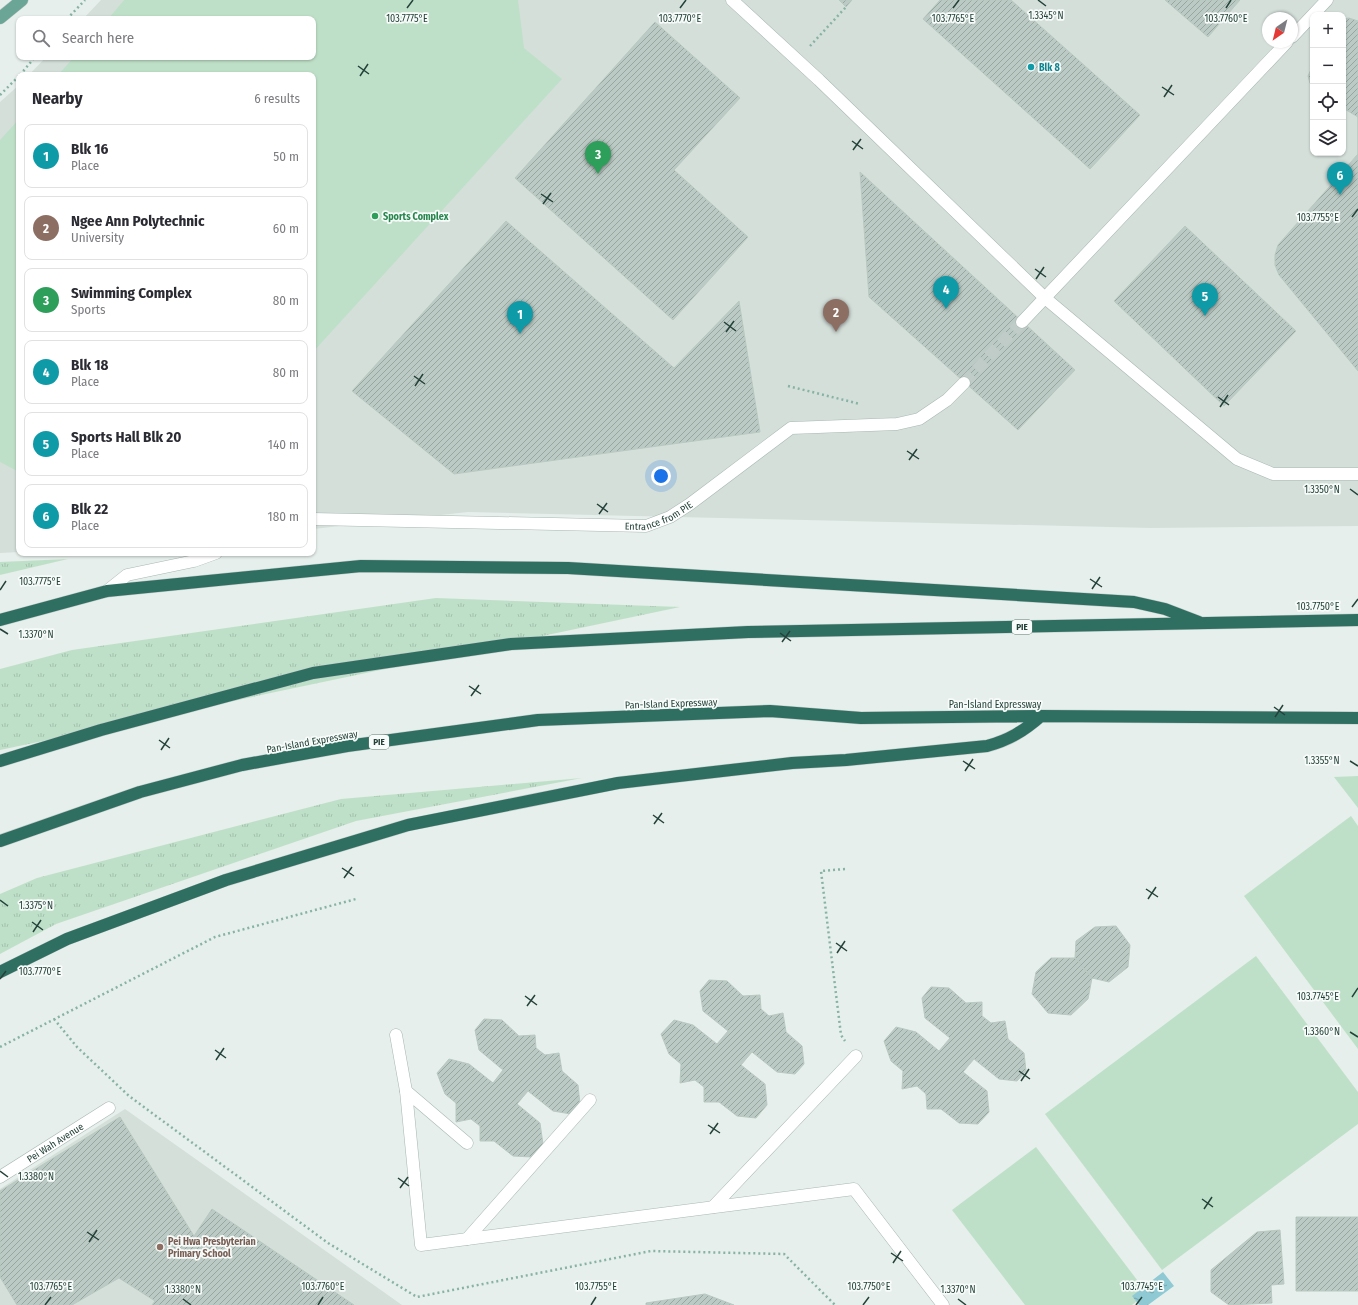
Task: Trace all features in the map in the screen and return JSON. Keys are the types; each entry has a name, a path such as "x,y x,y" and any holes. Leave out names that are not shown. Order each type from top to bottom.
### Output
{"highway":[{"path":"0,620 107,591 361,566 568,568 1134,602 1166,609 1204,624"},
{"name":"PIE","path":"0,762 101,730 313,673 511,644 748,632 1358,620"},
{"name":"Pan-Island Expressway","path":"0,841 140,792 242,765 347,746 538,720 770,711 861,718 1041,716 1358,718"},
{"path":"0,972 67,938 226,880 408,825 618,783 792,764 898,756 988,746 1006,741 1024,731 1041,716"}],"main road":[{"path":"0,18 22,0"}],"lane":[{"path":"732,0 798,60 1045,298 1237,459 1273,474 1358,474"},
{"path":"1298,31 1327,0"},
{"path":"1022,322 1281,48"},
{"name":"Entrance from PIE","path":"316,519 646,526 670,517 690,504 791,428 897,424 919,418 948,400 964,383"},
{"path":"107,591 127,575 194,561 208,556"},
{"path":"396,1035 406,1092 422,1245 854,1189 943,1305"},
{"path":"713,1207 856,1056"},
{"path":"406,1092 467,1143"},
{"path":"466,1239 590,1100"},
{"name":"Pei Wah Avenue","path":"0,1177 109,1108"}],"path":[{"path":"70,16 85,0"},
{"path":"798,60 846,7"},
{"path":"22,72 32,60"},
{"path":"0,95 16,79"},
{"path":"788,386 865,405"},
{"path":"845,870 821,871 840,1035 856,1056"},
{"path":"0,1047 215,937 356,899"}],"shaded area":[{"path":"101,0 1358,0 1358,526 1151,528 468,512 316,529 316,72 32,72 43,60 316,60 316,16 86,16"},
{"path":"16,88 16,552 0,553 0,102"},
{"name":"Pei Hwa Presbyterian Primary School","path":"125,1109 402,1305 0,1305 0,1189"}],"green space":[{"name":"Sports Complex","path":"124,0 518,0 524,48 562,79 316,349 316,72 61,72 71,60 316,60 316,16 111,16"},
{"path":"16,122 16,470 0,462 0,140"},
{"path":"68,559 0,575 0,562"},
{"path":"436,598 680,607 0,750 0,669 72,650"},
{"path":"1358,776 1358,808 1334,777"},
{"path":"582,778 356,821 56,924 0,954 0,894 37,878 341,799"},
{"path":"1351,816 1358,826 1358,1049 1244,896"},
{"path":"1256,956 1358,1092 1358,1124 1162,1270 1045,1114"},
{"path":"1036,1147 1147,1293 1132,1305 1025,1305 952,1210"}],"water":[{"path":"1163,1272 1174,1286 1148,1305 1139,1305 1132,1296"}],"building":[{"path":"839,0 852,0 846,7"},
{"name":"Blk 8","path":"940,0 1011,0 1140,115 1090,169 923,19"},
{"path":"1165,0 1240,0 1208,37"},
{"path":"1346,18 1358,21 1358,117 1346,110"},
{"path":"655,22 740,98 674,170 748,237 673,320 515,178"},
{"path":"1310,72 1310,83 1308,76"},
{"path":"1358,154 1358,371 1279,275 1275,265 1275,255 1278,245"},
{"path":"860,172 1075,370 1018,430 869,297"},
{"path":"506,221 674,368 739,301 760,432 454,474 352,391"},
{"path":"1185,226 1296,331 1224,406 1114,301"},
{"path":"1116,926 1130,945 1128,967 1109,982 1092,978 1075,958 1076,941 1095,927"},
{"path":"1051,958 1075,958 1092,978 1088,999 1071,1015 1048,1013 1032,994 1036,972"},
{"path":"709,980 727,981 743,996 760,995 761,1009 769,1016 783,1013 786,1032 802,1046 804,1064 795,1074 777,1072 752,1052 741,1065 765,1084 767,1105 756,1118 737,1116 719,1102 704,1102 704,1087 695,1080 680,1083 681,1064 669,1054 661,1034 674,1020 693,1025 717,1044 728,1031 703,1011 700,991"},
{"path":"931,987 949,988 966,1003 982,1002 982,1016 991,1023 1005,1021 1008,1039 1024,1053 1026,1071 1017,1081 999,1079 974,1059 963,1072 987,1091 989,1112 978,1124 959,1123 941,1109 927,1109 926,1094 917,1086 902,1089 903,1071 891,1061 884,1041 896,1027 916,1032 939,1051 950,1038 925,1018 922,998"},
{"path":"484,1019 502,1020 519,1036 535,1035 536,1048 545,1055 559,1053 562,1071 578,1085 580,1104 571,1114 553,1111 528,1091 517,1104 540,1123 543,1144 532,1157 513,1156 494,1141 480,1141 480,1126 471,1119 456,1122 456,1103 445,1094 437,1073 449,1059 469,1064 493,1083 503,1070 479,1050 475,1030"},
{"name":"Pei Hwa Presbyterian Primary School","path":"120,1117 194,1236 212,1209 354,1305 152,1305 155,1301 119,1278 72,1305 17,1305 0,1277 0,1191"},
{"path":"1296,1217 1358,1217 1358,1291 1296,1291"},
{"path":"1280,1230 1284,1284 1271,1285 1272,1303 1229,1305 1211,1292 1211,1270 1257,1232"},
{"path":"705,1294 734,1305 646,1305 646,1303"}],"tunnel":[{"path":"964,383 1022,322"}],"place":[{"name":"Blk 8","path":"1031,67"},
{"name":"Swimming Complex","path":"598,174"},
{"name":"Blk 22","path":"1340,195"},
{"name":"Sports Complex","path":"375,216"},
{"name":"Blk 18","path":"946,309"},
{"name":"Sports Hall Blk 20","path":"1205,316"},
{"name":"Ngee Ann Polytechnic","path":"836,332"},
{"name":"Blk 16","path":"520,334"},
{"name":"Pei Hwa Presbyterian Primary School","path":"160,1247"}]}
